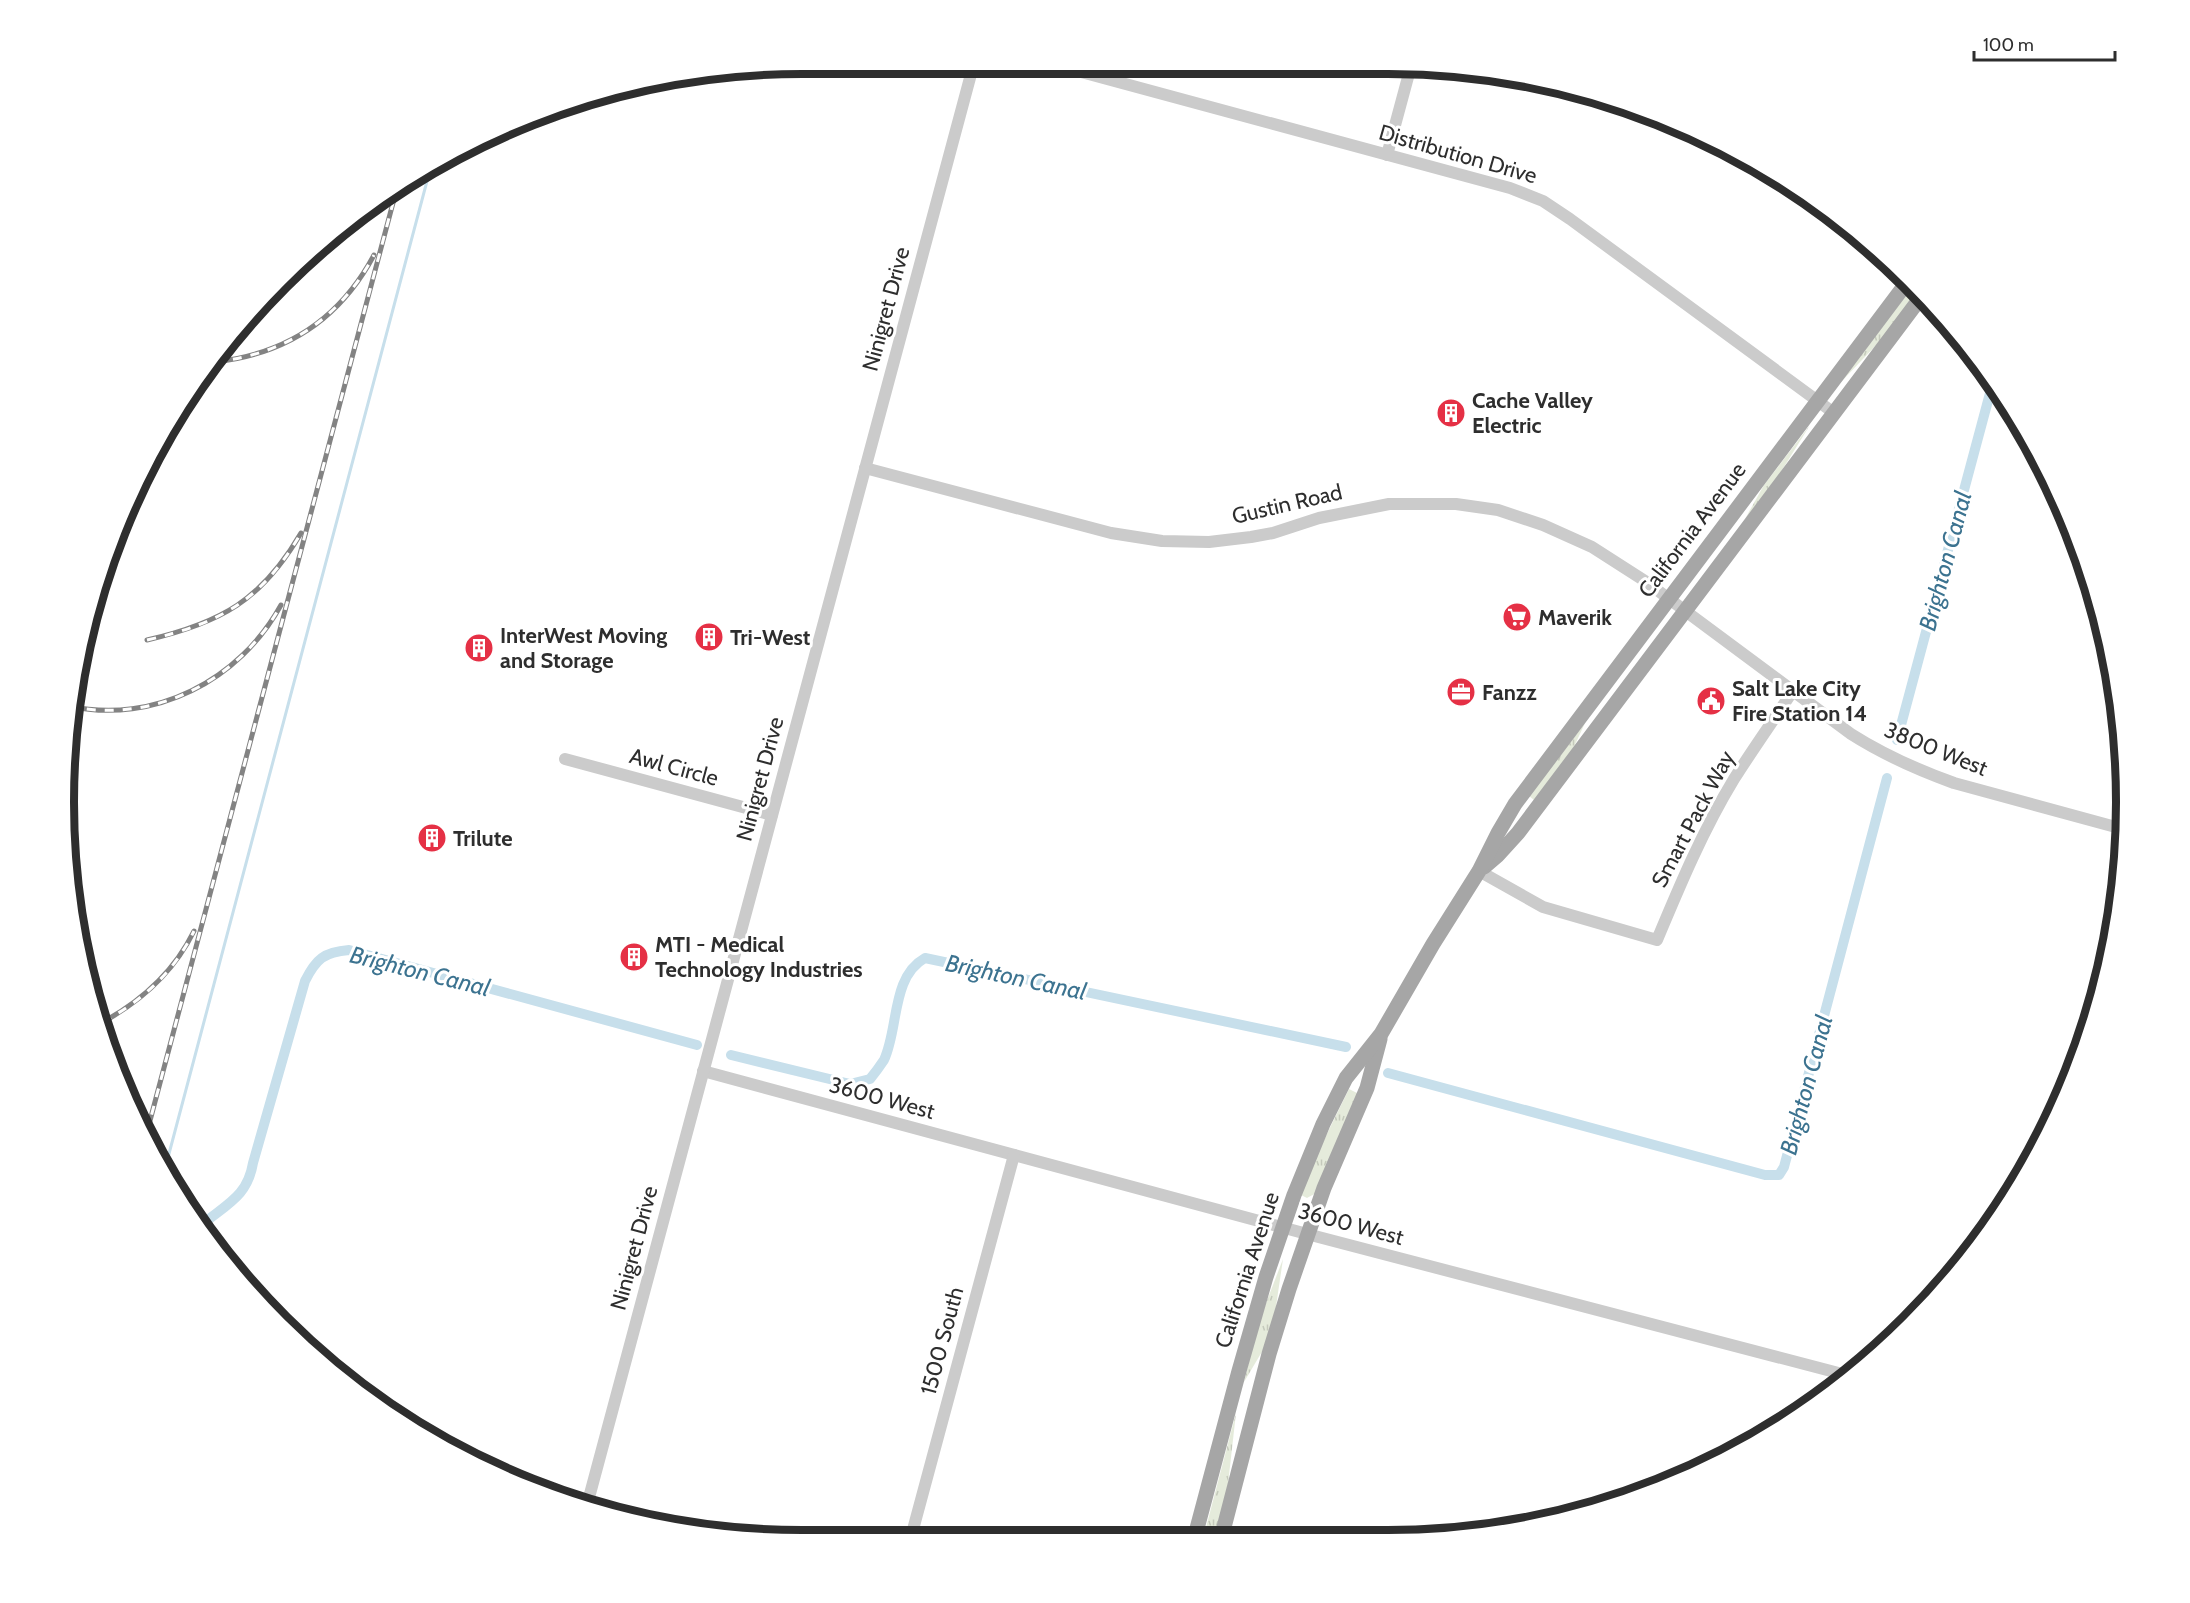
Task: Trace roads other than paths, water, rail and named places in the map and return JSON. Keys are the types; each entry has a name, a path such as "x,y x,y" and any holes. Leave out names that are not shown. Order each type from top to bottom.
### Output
{"main road":[{"name":"California Avenue","path":"1197,1530 1232,1394 1282,1228 1310,1155 1341,1086 1351,1070 1381,1034 1433,944 1479,871 1492,843 1515,804 1903,287"},
{"name":"California Avenue","path":"1479,871 1518,833 1918,302"},
{"name":"California Avenue","path":"1223,1530 1289,1289 1307,1234 1367,1088 1381,1034"},
{"path":"1232,1394 1257,1400"}],"street":[{"name":"Ninigret Drive","path":"589,1498 971,74"},
{"name":"Distribution Drive","path":"1089,74 1510,188 1543,201 1834,413"},
{"path":"1387,154 1409,74"},
{"name":"Gustin Road","path":"866,468 1111,533 1162,541 1209,542 1251,537 1273,533 1319,518 1389,504 1426,502 1475,506 1514,515 1568,535 1592,547 1668,598"},
{"name":"3800 West","path":"1668,598 1792,692 1869,745 1930,774 1977,790 2115,827"},
{"name":"Smart Pack Way","path":"1479,871 1543,907 1658,940 1688,866 1715,813 1792,692"},
{"name":"Awl Circle","path":"565,759 772,815"},
{"name":"3600 West","path":"703,1071 1282,1228 1839,1373"},
{"name":"1500 South","path":"913,1530 1014,1155"}],"waterway":[{"path":"168,1159 428,176"},
{"name":"Brighton Canal","path":"1897,740 1990,392"},
{"name":"Brighton Canal","path":"1388,1073 1765,1175 1779,1175 1784,1167 1887,778"},
{"name":"Brighton Canal","path":"209,1219 237,1196 247,1182 305,981 317,962 327,955 349,950 697,1045"},
{"name":"Brighton Canal","path":"731,1055 850,1084 870,1079 884,1060 889,1047 897,1004 906,977 925,958 1346,1047"}],"railway":[{"path":"149,1123 394,198"},
{"path":"222,361 265,351 288,342 308,330 345,298 374,255"},
{"path":"147,640 197,626 237,605 271,576 301,533"},
{"path":"80,707 101,710 132,709 163,702 192,691 218,675 243,655 264,632 281,605"},
{"path":"107,1020 156,984 177,959 194,931"}],"place":[{"name":"Cache Valley Electric","path":"1451,413"},
{"name":"Maverik","path":"1517,617"},
{"name":"Tri-West","path":"709,637"},
{"name":"InterWest Moving and Storage","path":"479,648"},
{"name":"Fanzz","path":"1461,692"},
{"name":"Salt Lake City Fire Station 14","path":"1711,701"},
{"name":"Trilute","path":"432,838"},
{"name":"MTI - Medical Technology Industries","path":"634,957"}]}
